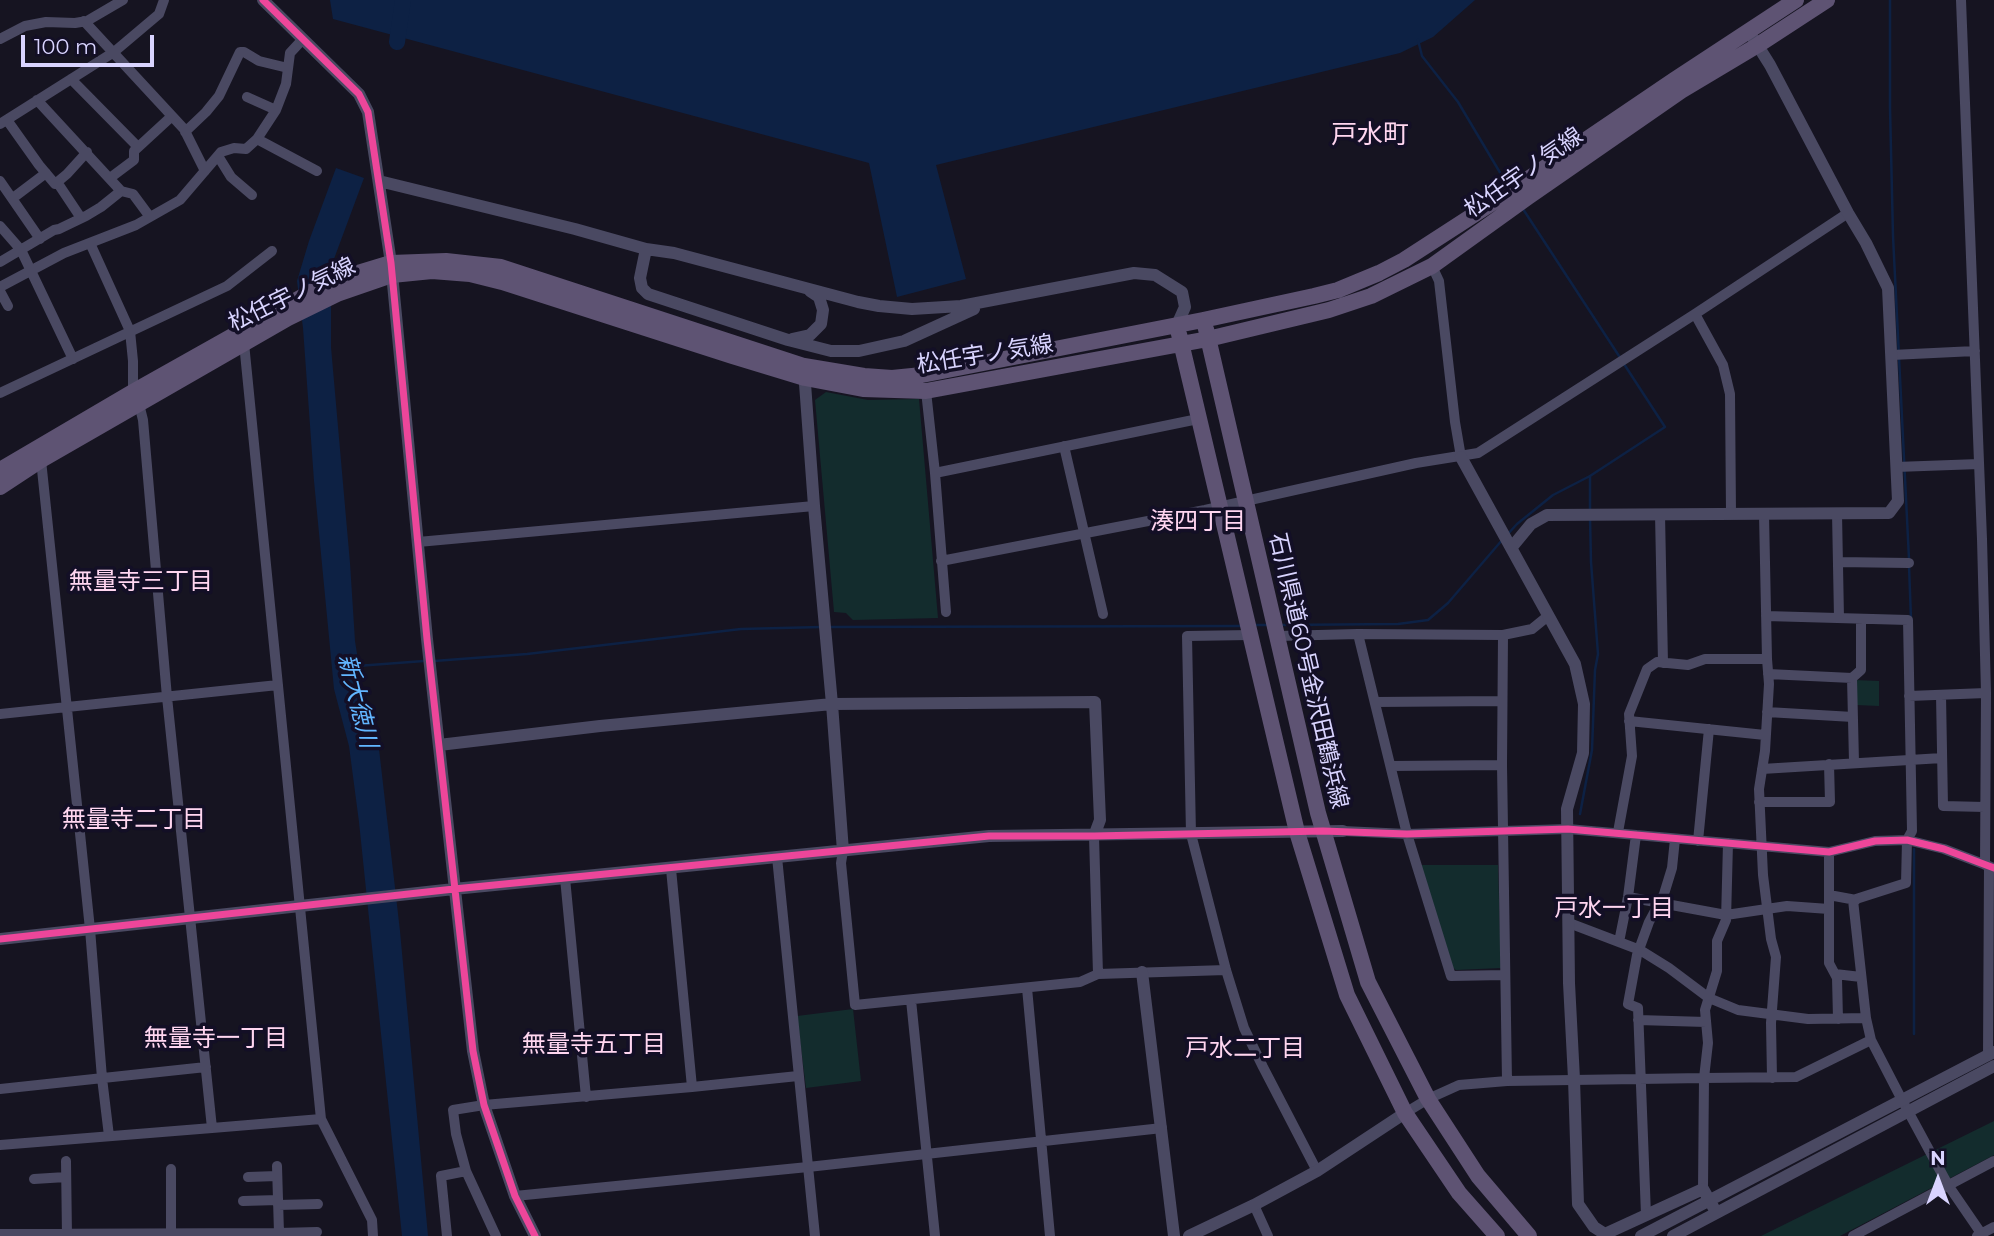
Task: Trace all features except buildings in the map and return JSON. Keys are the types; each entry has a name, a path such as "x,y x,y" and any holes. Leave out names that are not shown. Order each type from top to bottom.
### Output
{"main road":[{"name":"松任宇ノ気線","path":"804,372 892,377 922,375 1203,320 1338,290 1404,260 1517,196 1681,91 1753,38 1796,0"},
{"name":"松任宇ノ気線","path":"1753,38 1827,0"},
{"name":"松任宇ノ気線","path":"0,487 136,398 286,312 336,287 392,269 446,261 501,267 804,372 863,388 926,391 1208,339 1329,310 1371,296 1432,267 1517,196"},
{"name":"松任宇ノ気線","path":"0,470 244,343 286,312"},
{"name":"石川県道60号金沢田鶴浜線","path":"1203,320 1323,831 1368,982 1428,1099 1478,1176 1529,1236"},
{"name":"石川県道60号金沢田鶴浜線","path":"1177,325 1297,832 1346,995 1405,1112 1459,1193 1497,1236"}],"street":[{"path":"0,39 25,26 46,22 84,21 123,0"},
{"path":"81,218 57,182 55,184 4,122 114,52 159,15 164,0"},
{"path":"262,0 359,94 368,113 392,269 427,639 473,1051 484,1105 515,1196 535,1236"},
{"path":"1641,1236 1713,1207 1992,1058 1989,867 1985,807 1986,693 1961,0"},
{"path":"84,21 185,132 205,172"},
{"path":"1512,547 1531,524 1547,515 1889,513 1898,501 1888,288 1770,65 1753,38"},
{"path":"8,306 0,289 64,253 127,230 180,200 221,152 234,148 246,149 257,139 276,110 286,84 290,53 303,39"},
{"path":"185,132 206,113 219,96 240,52 260,61 288,68"},
{"path":"71,79 138,147"},
{"path":"247,97 276,110"},
{"path":"37,100 121,191 133,194 150,217"},
{"path":"110,178 134,160 134,151 172,116"},
{"path":"257,139 317,171"},
{"path":"57,182 87,152"},
{"path":"218,156 231,177 252,195"},
{"path":"13,198 46,173"},
{"path":"0,181 40,239"},
{"path":"379,181 646,249 674,253 858,302 912,309 994,301 1134,273 1155,275 1182,292 1185,307 1177,325"},
{"path":"0,262 54,230 101,207 121,191"},
{"path":"941,561 1245,502 1416,463 1478,453 1848,213"},
{"path":"0,226 21,250 73,359"},
{"path":"90,243 130,331 136,398 143,420 167,697 212,1128"},
{"path":"646,249 640,278 642,288 648,294 788,340 831,351 859,351 904,341 994,301"},
{"path":"0,393 227,286 272,251"},
{"path":"1432,267 1439,281 1461,457 1574,664 1584,704 1583,753 1567,808 1569,984 1578,1204 1594,1227 1605,1234 1703,1189"},
{"path":"788,340 810,335 821,324 823,310 819,297 808,289"},
{"path":"1185,307 1203,320"},
{"path":"1695,314 1723,365 1730,394 1731,514"},
{"path":"244,343 321,1119 372,1220 373,1236"},
{"path":"1893,354 1975,351"},
{"path":"804,372 832,704 843,851 841,863 855,1004 1080,982 1098,974 1226,970"},
{"path":"926,391 946,612"},
{"path":"935,474 1198,419"},
{"path":"1064,446 1103,614"},
{"path":"41,460 109,1136"},
{"path":"1897,467 1979,464"},
{"path":"418,542 814,506"},
{"path":"1838,513 1839,618"},
{"path":"1660,514 1663,663"},
{"path":"1764,514 1769,684 1759,802 1767,908 1776,957 1772,1014 1772,1078"},
{"path":"1838,562 1909,563"},
{"path":"1278,636 1503,635 1532,629 1548,616"},
{"path":"1766,616 1908,620 1912,831 1907,841 1906,883 1853,900 1866,1018 1871,1040 1948,1185 1981,1235 1994,1227"},
{"path":"1768,674 1852,678 1861,670 1861,619"},
{"path":"1358,634 1406,834 1451,976 1504,975"},
{"path":"1250,635 1187,636 1191,834 1244,1028 1317,1171"},
{"path":"1503,635 1502,765 1507,1081"},
{"path":"1618,832 1632,755 1629,714 1647,669 1657,662 1688,665 1706,659 1767,659"},
{"path":"1852,678 1854,762"},
{"path":"0,714 278,685"},
{"path":"1909,695 1986,693"},
{"path":"1941,695 1943,806 1985,807"},
{"path":"1375,702 1502,701"},
{"path":"439,745 600,726 832,704 1095,702 1100,820 1094,836 1098,974"},
{"path":"1767,712 1853,717"},
{"path":"1629,721 1765,735"},
{"path":"1698,841 1709,729"},
{"path":"1762,769 1942,758"},
{"path":"1759,802 1830,802 1829,764"},
{"path":"1391,766 1502,765"},
{"path":"0,939 454,889 989,836 1323,831 1406,834 1568,829 1829,852 1875,841 1907,841 1944,849 1989,867"},
{"path":"1619,942 1636,835"},
{"path":"1646,1215 1638,1008 1628,1004 1649,922 1672,868 1675,839"},
{"path":"1713,1207 1703,1189 1704,1078 1708,1044 1705,1010 1717,971 1717,941 1726,920 1728,843"},
{"path":"1829,852 1829,963 1837,978 1838,1019"},
{"path":"777,857 815,1236"},
{"path":"671,869 692,1087"},
{"path":"565,878 586,1097"},
{"path":"1829,895 1856,900"},
{"path":"1628,897 1726,915 1787,906 1829,909"},
{"path":"1569,923 1640,950 1709,998 1738,1010 1808,1019 1866,1018"},
{"path":"1142,972 1174,1236"},
{"path":"1835,974 1861,977"},
{"path":"1027,988 1050,1236"},
{"path":"911,1000 935,1236"},
{"path":"1638,1020 1706,1022"},
{"path":"1189,1236 1317,1171 1405,1112 1459,1085 1574,1079 1796,1077 1871,1040"},
{"path":"0,1089 206,1067"},
{"path":"496,1236 466,1171 453,1110 798,1076"},
{"path":"0,1145 321,1119"},
{"path":"515,1196 1162,1128"},
{"path":"66,1161 67,1235"},
{"path":"1853,1236 1994,1161"},
{"path":"171,1169 171,1235"},
{"path":"248,1177 277,1171 279,1234"},
{"path":"447,1236 441,1176 466,1171"},
{"path":"34,1179 66,1177"},
{"path":"243,1201 318,1204"},
{"path":"1254,1205 1268,1236"},
{"path":"1673,1236 1713,1207"},
{"path":"0,1234 317,1232"}],"green space":[{"path":"826,392 868,400 919,399 938,618 853,620 846,613 834,612 815,400"},
{"path":"1854,680 1879,681 1879,706 1856,705"},
{"path":"1421,865 1498,865 1501,968 1456,970 1452,967"},
{"path":"853,1009 861,1081 806,1088 797,1016"},
{"path":"1994,1121 1994,1155 1840,1236 1761,1236"}],"water":[{"path":"330,0 1475,0 1433,37 1400,53 936,165 966,279 897,297 869,163 333,19"},
{"path":"336,168 364,178 331,267 331,347 355,641 362,685 379,749 400,931 428,1236 402,1236 359,822 349,746 334,689 314,481 297,281"}],"waterway":[{"name":"新大徳川","path":"397,42 403,0"},
{"path":"1890,0 1893,236 1909,559"},
{"path":"1418,40 1422,56 1458,102 1508,186"},
{"path":"1523,209 1621,359"},
{"path":"1507,535 1553,495 1590,476 1665,427 1624,364"},
{"path":"1590,476 1590,511"},
{"path":"1580,814 1592,750 1598,654 1590,518"},
{"path":"1279,625 1398,624 1428,620 1448,603 1503,539"},
{"path":"1909,566 1911,619"},
{"path":"1255,625 1269,625"},
{"path":"828,627 1241,626"},
{"path":"434,661 527,654 741,629 821,627"},
{"path":"357,666 424,661"},
{"path":"1914,849 1914,1034"}],"cycle path":[{"path":"263,0 359,94 368,112 391,263 427,639 473,1051 484,1105 515,1196 535,1236"},
{"path":"0,939 454,889 989,836 1323,831 1407,834 1568,829 1829,852 1875,841 1907,840 1944,849 1994,868"}],"district":[{"name":"戸水町","path":"1370,135"},
{"name":"湊四丁目","path":"1198,522"},
{"name":"無量寺三丁目","path":"141,582"},
{"name":"無量寺二丁目","path":"134,820"},
{"name":"戸水一丁目","path":"1614,909"},
{"name":"無量寺一丁目","path":"216,1039"},
{"name":"無量寺五丁目","path":"594,1045"},
{"name":"戸水二丁目","path":"1245,1049"}]}
